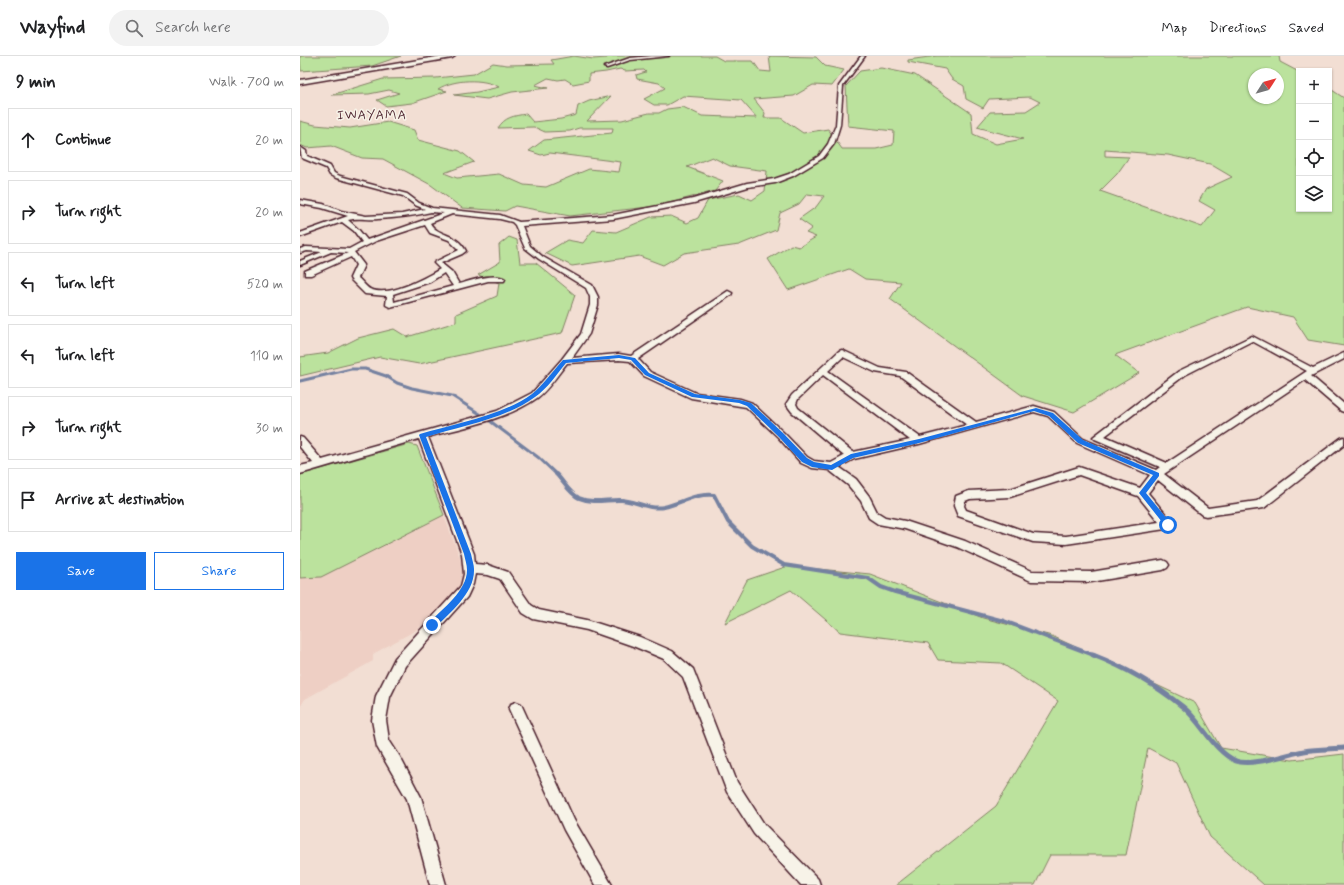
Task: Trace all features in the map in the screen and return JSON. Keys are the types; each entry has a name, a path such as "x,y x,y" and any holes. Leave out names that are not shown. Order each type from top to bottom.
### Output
{"main road":[{"path":"300,82 452,56"}],"street":[{"path":"606,67 630,59 667,56"},
{"path":"518,224 620,216 694,202 747,185 775,181 791,175 821,157 834,138 838,125 841,86 863,56"},
{"path":"300,148 304,152 304,157 328,167 332,174 338,177 405,195 417,204 431,210 500,217 514,221 518,224 527,247 541,258 560,267 589,287 594,297 594,305 585,334 535,395 500,413 300,470"},
{"path":"300,202 323,206 354,216 366,218 384,218 431,210"},
{"path":"308,273 352,252 366,243 427,223 450,213"},
{"path":"300,235 354,216"},
{"path":"344,220 356,230 366,243"},
{"path":"427,223 430,230 434,233 449,237 463,251 460,254 438,261 438,265 449,274 458,288"},
{"path":"300,251 331,250 352,252"},
{"path":"300,263 331,250"},
{"path":"352,252 360,267 354,278 365,290 376,294 388,294 427,280 444,270"},
{"path":"388,294 391,296 390,305 488,279 500,279"},
{"path":"633,359 728,293"},
{"path":"1168,467 1098,437 1182,373 1252,338 1310,374 1344,409"},
{"path":"851,456 795,410 791,404 795,397 842,353 878,370 903,374 975,426"},
{"path":"1142,493 1157,474 1310,374 1344,356"},
{"path":"564,361 619,357 633,359 647,374 694,396 740,402 749,405 782,435 804,460 812,464 832,467 852,482 865,499 873,515 882,521 906,525 961,544 1031,576 1091,577 1163,565"},
{"path":"823,371 919,441"},
{"path":"832,467 851,456 919,441 1034,409 1051,414 1080,441 1157,474 1206,512 1260,505 1344,440"},
{"path":"422,435 468,554 471,569 468,584 463,593 400,662 383,696 379,720 382,742 414,797 438,885"},
{"path":"300,440 319,464"},
{"path":"1079,471 1142,493 1168,525 1066,540 1033,538 962,513 959,506 960,499 969,495 1010,493 1079,471"},
{"path":"471,569 488,570 504,575 527,609 537,615 587,625 636,641 668,655 688,673 732,787 759,829 812,885"},
{"path":"516,709 569,824 604,885"}],"shaded area":[{"path":"409,444 417,446 464,568 463,579 459,591 439,613 436,613 418,629 373,654 373,661 305,699 300,707 300,475"}],"green space":[{"path":"300,56 401,56 372,66 301,71"},
{"path":"574,56 593,59 607,58 607,56 715,56 724,61 753,61 760,71 771,72 769,56 816,57 825,66 844,70 832,86 813,85 794,96 754,99 765,113 764,118 781,118 803,133 828,129 842,149 876,149 893,145 894,131 848,126 846,86 860,71 881,68 915,75 971,113 973,134 996,144 1023,139 977,127 990,112 1026,111 1040,102 1030,97 989,99 983,108 966,99 964,86 952,79 945,69 908,62 908,60 936,56 1279,56 1280,62 1296,70 1296,212 1332,212 1332,90 1344,98 1344,346 1308,340 1293,317 1247,307 1115,355 1139,373 1074,412 1023,396 890,299 901,282 865,279 849,269 788,290 768,259 791,245 799,247 816,237 806,233 812,228 799,219 816,207 824,196 807,194 799,204 780,213 776,230 739,245 684,253 663,265 639,256 572,266 545,253 567,240 583,243 593,230 616,232 651,217 671,216 687,223 698,218 708,200 739,194 752,200 765,191 767,171 730,166 712,157 687,167 723,181 715,191 657,206 570,216 515,206 505,211 462,208 431,185 383,159 362,158 331,146 307,148 300,145 300,121 315,125 350,128 388,122 414,130 418,140 460,151 474,162 444,173 457,178 499,174 524,185 546,187 589,169 619,172 621,162 550,153 541,155 529,151 544,140 612,133 613,128 579,128 570,131 545,132 534,127 498,128 507,119 513,116 526,114 533,122 561,119 576,115 578,106 589,101 611,96 587,121 622,120 649,113 659,113 667,109 683,107 702,116 757,118 741,100 683,96 667,105 654,105 644,99 665,88 659,83 637,79 636,75 646,72 644,70 625,71 620,69 589,74 589,81 573,84 565,79 558,80 548,78 535,85 548,88 512,92 487,99 454,95 499,87 477,81 452,83 438,89 447,91 412,103 386,106 377,100 399,93 389,90 369,94 331,95 383,79 436,78 474,74 493,63 507,65 554,64 551,60","holes":["1105,150 1168,155 1210,164 1232,177 1206,189 1199,201 1215,210 1202,227 1100,191 1117,174 1129,157 1105,156"]},
{"path":"509,237 517,240 520,263 536,263 575,295 562,333 419,364 380,357 300,376 300,357 328,353 358,338 394,329 407,337 456,322 456,314 497,296 499,283 478,275 500,262 499,245"},
{"path":"409,444 417,446 444,515 321,577 300,578 300,475"},
{"path":"788,566 870,574 983,618 1052,636 1195,703 1221,748 1292,760 1344,754 1344,885 1264,885 1210,837 1176,763 1148,748 1126,855 1050,855 1035,885 896,885 996,806 1058,701 1001,663 938,660 928,643 840,632 791,590 725,623 747,580"}],"waterway":[{"path":"300,381 351,369 365,369 386,376 397,383 412,388 452,396 480,414"},
{"path":"490,421 539,458 556,474"},
{"path":"556,474 575,496 590,501 622,500 658,508 701,495 714,495 728,522 752,546 784,565 868,578 881,587 895,592 1004,621 1096,656"},
{"path":"1093,655 1128,671 1173,699 1190,713 1221,751 1236,761 1260,761 1304,751 1344,748"}],"district":[{"name":"IWAYAMA","path":"372,114"}],"route":[{"path":"432,625 463,593 468,584 471,569 468,554 422,435 500,413 518,405 535,395 564,361 619,357 633,359 647,374 694,396 740,402 749,405 782,435 804,460 812,464 832,467 851,456 862,455 919,441 1034,409 1051,414 1080,441 1157,474 1142,493 1168,525"}]}
